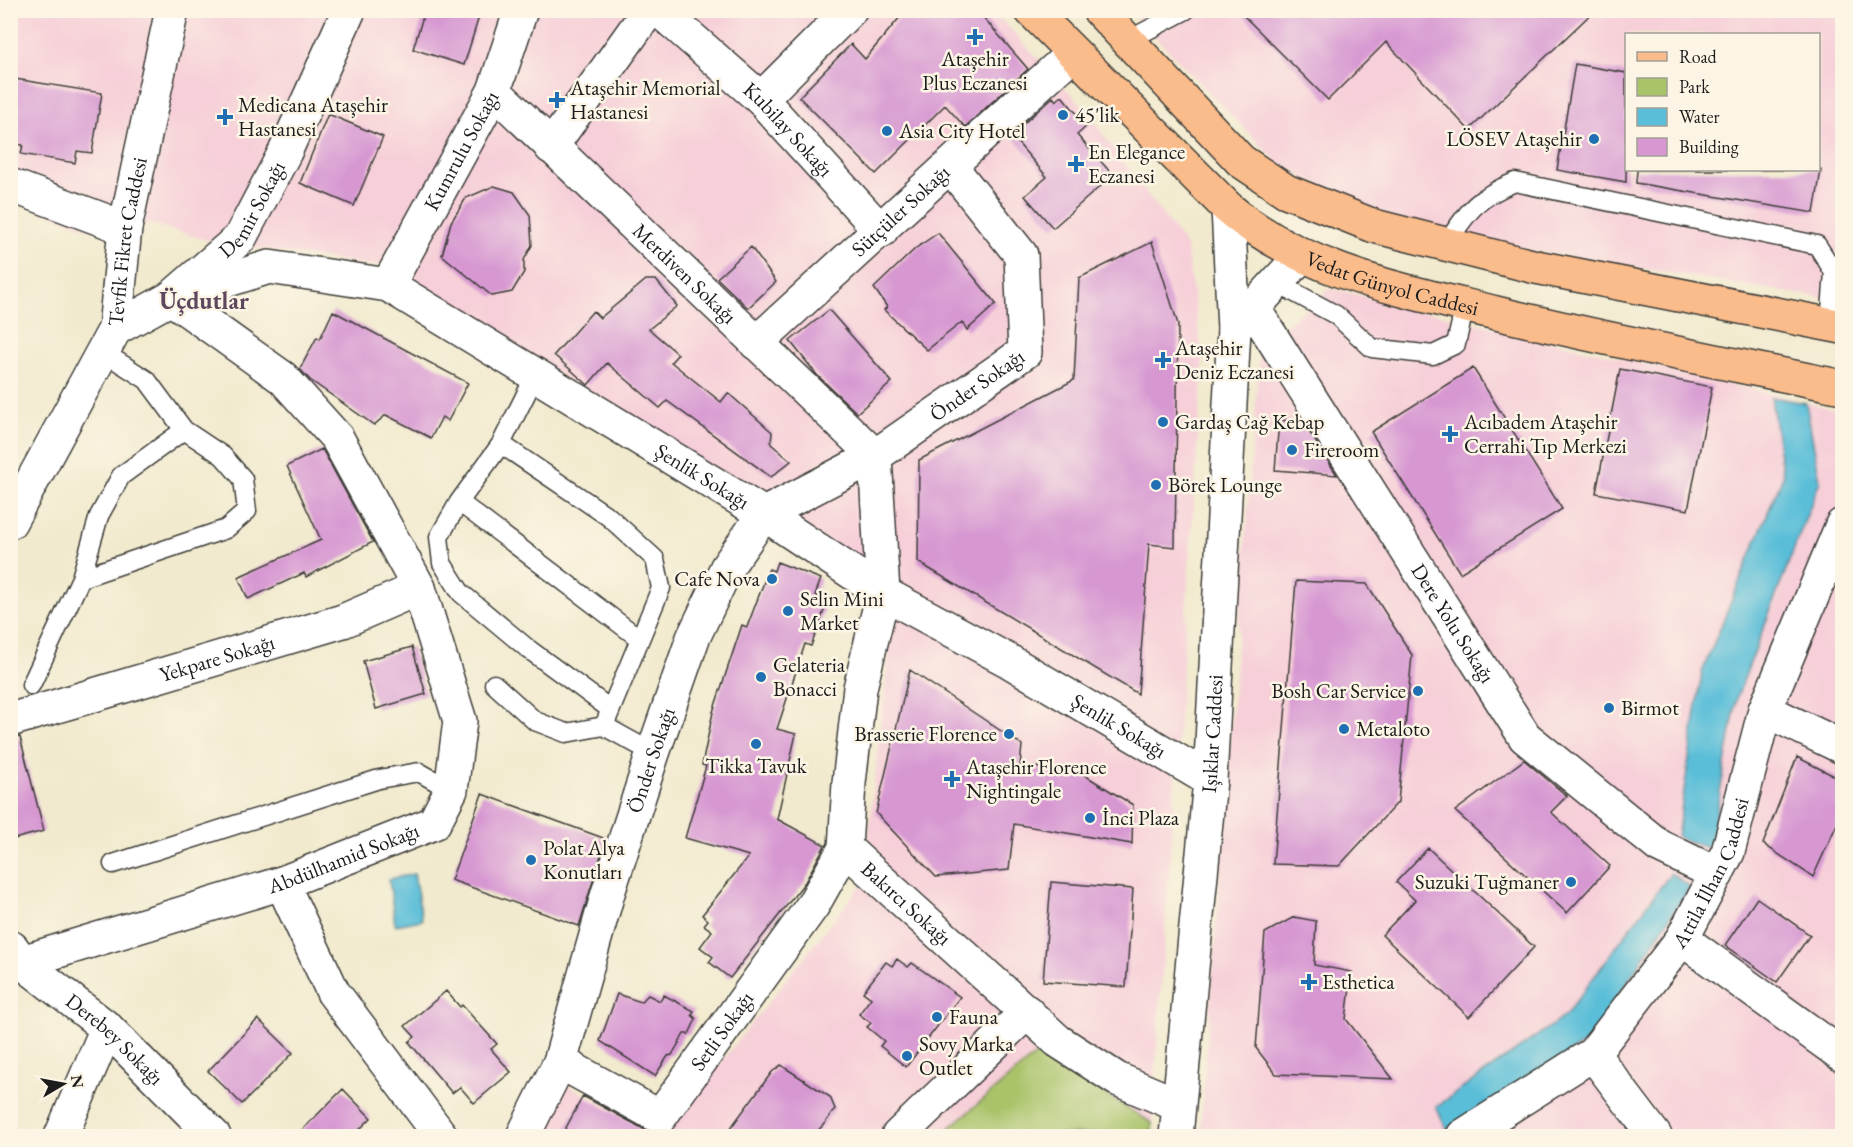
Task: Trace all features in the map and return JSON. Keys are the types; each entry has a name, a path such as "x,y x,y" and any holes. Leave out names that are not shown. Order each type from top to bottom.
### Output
{"main road":[{"name":"Vedat Günyol Caddesi","path":"1031,10 1228,208 1265,236 1301,256 1376,284 1580,333 1842,387"},
{"path":"1099,10 1241,161 1286,191 1374,226 1536,267 1836,326"}],"street":[{"name":"Tevfik Fikret Caddesi","path":"10,522 109,341 125,228 172,10"},
{"name":"Demir Sokağı","path":"109,341 171,298 240,238 285,152 349,10"},
{"name":"Kumrulu Sokağı","path":"388,285 494,91 521,10"},
{"path":"551,147 649,10"},
{"name":"Kubilay Sokağı","path":"659,10 760,99 881,231"},
{"path":"760,99 850,10"},
{"name":"Sütçüler Sokağı","path":"756,343 1073,53"},
{"name":"Merdiven Sokağı","path":"494,91 875,456"},
{"name":"Önder Sokağı","path":"523,1137 560,1062 608,893 653,753 693,638 727,567 764,514 875,456 1025,352 1021,255 951,167"},
{"path":"10,185 125,228"},
{"name":"Işıklar Caddesi","path":"1176,1137 1210,780 1244,319 1228,208"},
{"path":"1244,319 1301,256"},
{"name":"Şenlik Sokağı","path":"171,298 269,267 388,285 764,514 883,593 1009,661 1210,780"},
{"name":"Abdülhamid Sokağı","path":"16,955 282,883 434,823 451,790 460,721 419,588 337,438 283,378 171,298"},
{"name":"Dere Yolu Sokağı","path":"1244,319 1525,737 1659,846 1717,874"},
{"path":"875,456 883,593"},
{"name":"Attila İlhan Caddesi","path":"1463,1137 1593,1054 1682,939 1728,852 1764,710 1842,525"},
{"name":"Yekpare Sokağı","path":"10,720 343,621 419,588"},
{"name":"Bakırcı Sokağı","path":"883,593 860,688 849,783 845,848 1058,1041 1117,1079 1178,1105"},
{"path":"1764,710 1842,747"},
{"name":"Setli Sokağı","path":"560,1062 660,1117 813,905 845,848"},
{"path":"282,883 333,993 441,1137"},
{"path":"1682,939 1842,1055"},
{"name":"Derebey Sokağı","path":"16,955 107,1028 214,1137"},
{"path":"898,1137 1027,1012"},
{"path":"61,1137 107,1028"},
{"path":"1593,1054 1655,1137"}],"lane":[{"path":"1127,41 1186,10"},
{"path":"1446,244 1466,214 1486,194 1515,182 1817,245 1834,272 1836,326"},
{"path":"1277,283 1336,315 1372,348 1434,355 1456,344 1465,305"},
{"path":"81,578 226,529 248,511 243,479 224,456 184,430 147,380 109,341"},
{"path":"536,374 501,444 459,502 439,537 442,563 461,593 607,718 653,753"},
{"path":"31,685 81,578 99,516 121,476 184,430"},
{"path":"494,684 536,721 566,733 607,718 661,588 655,559 609,517 501,444"},
{"path":"459,502 640,639"},
{"path":"112,864 379,779 419,772 451,790"}],"shaded area":[{"path":"10,11 993,11 1079,102 1186,246 1203,361 1152,1123 1038,1053 940,1136 538,1136 565,1084 663,1135 863,883 896,588 391,268 213,242 149,223 98,232 11,200"},
{"path":"1130,11 1842,11 1842,301 1389,227 1277,162"},
{"path":"1330,288 1842,411 1842,1136 1200,1136 1260,347"}],"green space":[{"path":"1038,1053 1152,1123 1152,1136 1102,1134 940,1136"}],"water":[{"path":"1771,397 1806,403 1820,481 1737,697 1710,849 1677,837 1702,672 1783,476"},
{"path":"1671,873 1690,887 1588,1041 1448,1131 1436,1107 1565,1016"},
{"path":"414,874 422,920 395,925 389,879"},
{"path":"1102,1134 1152,1136 1042,1136"}],"building":[{"path":"425,10 481,10 464,65 413,49"},
{"path":"906,10 977,10 1028,69 965,127 945,105 876,174 799,97 851,44 865,59"},
{"path":"1238,10 1595,10 1469,130 1386,42 1328,100"},
{"path":"1575,64 1625,73 1626,182 1557,170"},
{"path":"15,79 102,93 92,153 77,151 75,163 21,154 23,145 10,143 10,109"},
{"path":"1062,96 1087,126 1077,135 1113,175 1053,228 1025,196 1047,177 1011,135 1053,97 1056,101"},
{"path":"328,114 383,137 354,206 300,183"},
{"path":"1821,170 1814,213 1636,183 1637,171"},
{"path":"494,186 514,192 530,215 532,245 524,260 524,272 512,292 492,296 442,255 451,222 466,198"},
{"path":"938,233 996,304 967,330 962,322 927,350 884,310 887,307 874,288 916,248"},
{"path":"1152,242 1178,324 1175,547 1149,544 1138,694 918,562 919,460 1074,380 1079,278"},
{"path":"751,247 776,282 748,308 717,278"},
{"path":"646,280 656,280 677,306 649,329 678,354 671,362 721,402 728,393 772,432 771,444 791,461 771,477 667,401 660,408 607,363 588,385 554,355 593,311 600,318"},
{"path":"829,310 892,382 857,413 817,375 790,341"},
{"path":"333,311 468,383 448,421 442,417 431,438 386,415 374,425 310,380 300,369 317,337 320,339"},
{"path":"1473,368 1562,509 1460,573 1371,432"},
{"path":"1620,369 1712,387 1688,510 1596,493"},
{"path":"1279,420 1303,422 1337,475 1275,470"},
{"path":"322,449 373,542 306,577 304,573 248,599 238,577 321,540 287,466"},
{"path":"777,562 821,579 815,595 828,600 811,646 805,644 777,729 796,734 777,819 825,845 805,882 730,978 709,962 713,957 700,947 712,931 704,925 708,920 702,915 749,856 685,838 706,766 702,765 713,712 742,625 747,627 769,569 774,571"},
{"name":"Metaloto","path":"1296,581 1367,584 1412,655 1398,802 1339,866 1273,864"},
{"path":"412,647 426,694 376,709 363,661"},
{"name":"Ataşehir Florence Nightingale","path":"910,670 1022,745 1020,766 1078,771 1133,805 1132,844 1014,824 1009,870 936,877 876,813"},
{"path":"20,737 44,831 10,840 10,738"},
{"path":"1797,757 1842,780 1842,813 1813,877 1763,844"},
{"path":"1524,760 1567,796 1551,812 1610,866 1567,913 1455,811"},
{"name":"Polat Alya Konutları","path":"482,794 606,839 579,926 451,880"},
{"path":"1428,848 1534,947 1469,1017 1382,935 1415,900 1396,882"},
{"path":"1051,882 1133,889 1126,987 1043,981"},
{"path":"1757,898 1810,935 1777,982 1725,945"},
{"path":"1294,917 1316,921 1314,965 1352,972 1346,1019 1393,1079 1276,1074 1256,1048 1265,933"},
{"path":"897,959 908,967 912,963 960,997 906,1067 880,1046 884,1041 867,1027 871,1023 859,1014 871,998 863,992 886,962 892,966"},
{"path":"446,991 460,1007 462,1005 497,1044 491,1049 511,1072 474,1103 460,1087 452,1093 409,1042 415,1037 405,1026"},
{"path":"617,994 641,1002 648,995 660,1001 664,995 694,1011 692,1015 696,1019 689,1034 684,1034 672,1055 668,1056 655,1076 600,1041"},
{"path":"258,1019 293,1053 242,1104 208,1071"},
{"path":"781,1065 830,1097 835,1109 825,1123 812,1137 724,1137 772,1072"},
{"path":"343,1089 371,1118 352,1137 295,1137"},
{"path":"583,1096 651,1133 660,1137 561,1137"}],"place":[{"name":"Ataşehir Plus Eczanesi","path":"975,37"},
{"name":"Ataşehir Memorial Hastanesi","path":"557,100"},
{"name":"45'lik","path":"1063,115"},
{"name":"Medicana Ataşehir Hastanesi","path":"225,117"},
{"name":"Asia City Hotel","path":"887,131"},
{"name":"LÖSEV Ataşehir","path":"1594,139"},
{"name":"En Elegance Eczanesi","path":"1076,164"},
{"name":"Ataşehir Deniz Eczanesi","path":"1163,360"},
{"name":"Gardaş Cağ Kebap","path":"1163,422"},
{"name":"Acıbadem Ataşehir Cerrahi Tıp Merkezi","path":"1450,434"},
{"name":"Fireroom","path":"1292,450"},
{"name":"Börek Lounge","path":"1156,485"},
{"name":"Cafe Nova","path":"772,579"},
{"name":"Selin Mini Market","path":"788,611"},
{"name":"Gelateria Bonacci","path":"761,677"},
{"name":"Bosh Car Service","path":"1418,691"},
{"name":"Birmot","path":"1609,708"},
{"name":"Metaloto","path":"1344,729"},
{"name":"Brasserie Florence","path":"1009,734"},
{"name":"Tikka Tavuk","path":"756,744"},
{"name":"Ataşehir Florence Nightingale","path":"952,779"},
{"name":"İnci Plaza","path":"1090,818"},
{"name":"Polat Alya Konutları","path":"531,860"},
{"name":"Suzuki Tuğmaner","path":"1571,882"},
{"name":"Esthetica","path":"1309,982"},
{"name":"Fauna","path":"937,1017"},
{"name":"Sovy Marka Outlet","path":"907,1056"}],"district":[{"name":"Üçdutlar","path":"204,301"}]}
